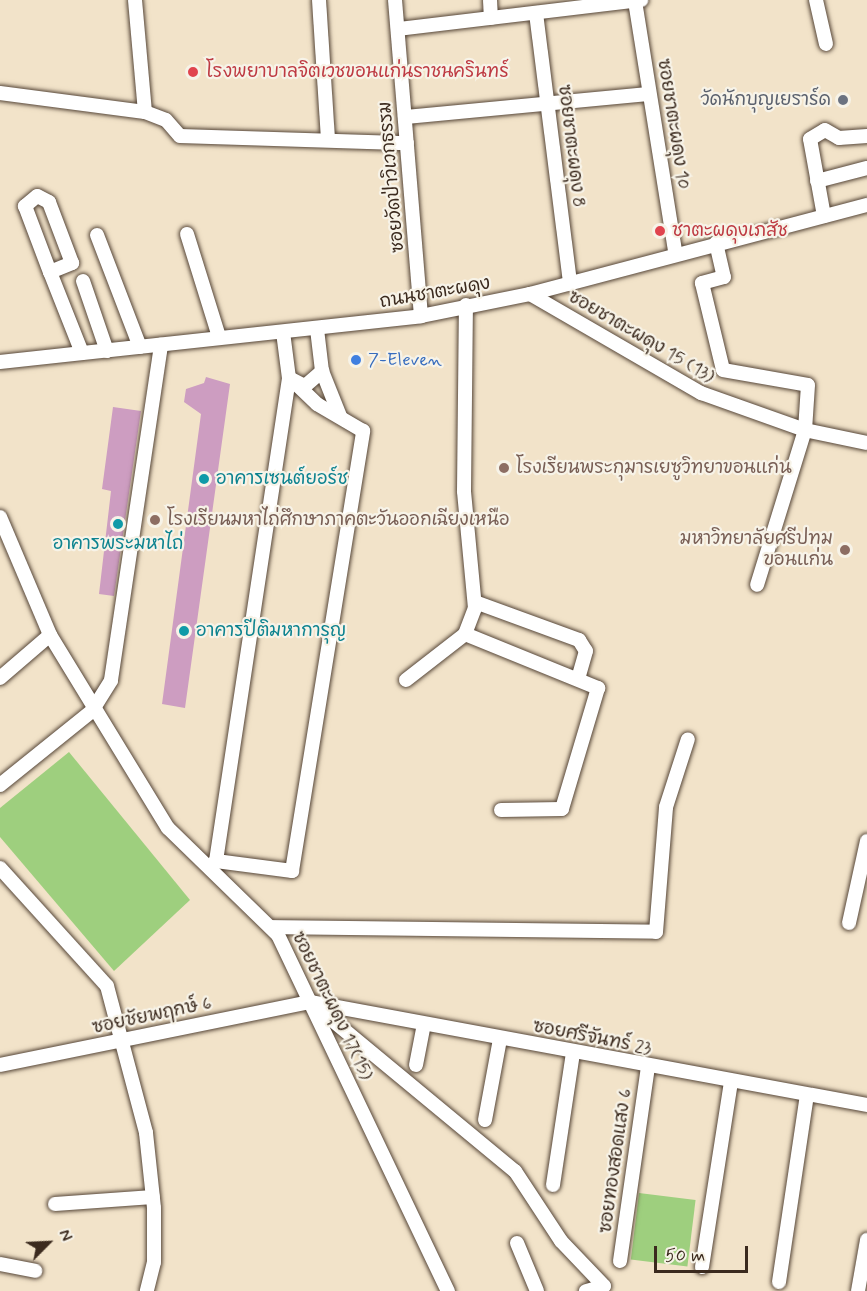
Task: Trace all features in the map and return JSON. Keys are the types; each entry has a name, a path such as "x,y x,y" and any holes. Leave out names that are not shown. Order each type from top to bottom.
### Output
{"street":[{"path":"135,0 145,112"},
{"path":"319,0 328,140"},
{"name":"ซอยวัดป่าวิเวกธรรม","path":"395,0 421,316"},
{"path":"490,0 491,18"},
{"path":"816,0 826,44"},
{"path":"398,29 638,1"},
{"name":"ซอยชาตะผดุง 10","path":"638,1 649,94 675,252"},
{"name":"ซอยชาตะผดุง 8","path":"536,13 570,284"},
{"path":"0,93 145,112 166,120 180,136 407,143"},
{"path":"405,117 649,94"},
{"path":"824,216 809,146 814,132 867,136"},
{"path":"817,181 867,168"},
{"path":"50,272 72,263 49,202 37,196 25,206 50,272 82,353"},
{"name":"ถนนชาตะผดุง","path":"0,362 421,316 531,294 675,252 867,205"},
{"path":"187,234 219,337"},
{"path":"97,235 140,347"},
{"path":"716,243 724,277 702,283 723,370 808,385 805,430 757,585"},
{"path":"83,281 107,351"},
{"name":"ซอยชาตะผดุง 15 (13)","path":"531,294 685,386 805,430 867,442"},
{"path":"406,680 465,634 475,602 464,491 466,306"},
{"path":"317,329 322,371 340,416"},
{"path":"283,332 293,381 212,865 292,871 363,430 293,381"},
{"path":"0,785 92,711 111,680 161,345"},
{"path":"293,381 314,383 322,371"},
{"name":"ซอยชาตะผดุง 17(15)","path":"0,517 50,635 92,711 168,828 212,865 272,927 448,1291"},
{"path":"475,602 579,640 586,651 579,676"},
{"path":"465,634 595,683 598,694 566,804 557,812 501,810"},
{"path":"0,678 50,635"},
{"path":"272,927 656,932 666,807 688,739"},
{"path":"849,923 867,841"},
{"path":"0,868 107,986 146,1133 153,1197 154,1262 147,1291"},
{"path":"310,1002 515,1171 561,1241 604,1286 586,1291"},
{"name":"ซอยชัยพฤกษ์ 6","path":"0,1065 310,1002"},
{"name":"ซอยศรีจันทร์ 23","path":"310,1002 573,1053 867,1106"},
{"path":"416,1065 424,1024"},
{"path":"485,1120 500,1039"},
{"path":"553,1185 573,1053"},
{"name":"ซอยทองสอดแสง 6","path":"620,1261 648,1067"},
{"path":"702,1267 731,1081"},
{"path":"779,1282 807,1095"},
{"path":"55,1204 153,1197"},
{"path":"858,1291 867,1240"},
{"path":"517,1243 537,1291"},
{"path":"0,1264 35,1270"}],"green space":[{"path":"69,752 190,900 114,971 0,837 0,808"},
{"path":"639,1193 696,1200 687,1266 631,1260"}],"building":[{"path":"206,377 230,384 185,708 162,704 201,414 184,402 186,389 204,383"},
{"path":"113,407 141,411 114,596 99,594 111,491 102,489"}],"place":[{"name":"โรงพยาบาลจิตเวชขอนแก่นราชนครินทร์","path":"193,72"},
{"name":"วัดนักบุญเยราร์ด","path":"843,100"},
{"name":"ชาตะผดุงเภสัช","path":"660,231"},
{"name":"7-Eleven","path":"356,360"},
{"name":"โรงเรียนพระกุมารเยซูวิทยาขอนแก่น","path":"504,468"},
{"name":"อาคารเซนต์ยอร์ช","path":"204,479"},
{"name":"โรงเรียนมหาไถ่ศึกษาภาคตะวันออกเฉียงเหนือ","path":"155,520"},
{"name":"อาคารพระมหาไถ่","path":"118,524"},
{"name":"มหาวิทยาลัยศรีปทุม ขอนแก่น","path":"845,550"},
{"name":"อาคารปีติมหาการุญ","path":"184,631"}]}
